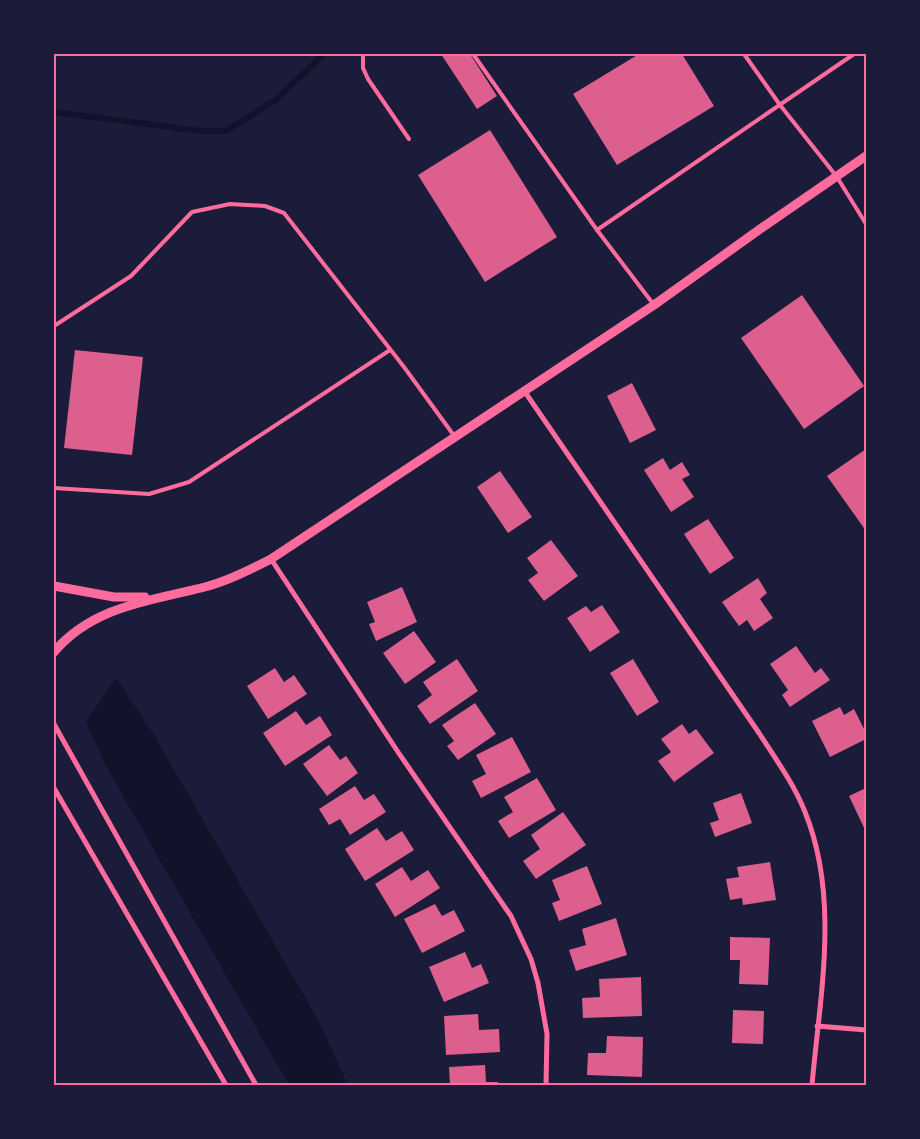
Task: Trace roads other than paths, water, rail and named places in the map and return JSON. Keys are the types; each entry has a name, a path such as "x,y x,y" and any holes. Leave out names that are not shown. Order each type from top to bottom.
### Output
{"street":[{"path":"54,652 61,643 78,630 115,609 158,596 202,588 234,577 272,559 654,306 763,227 866,156"},
{"path":"525,392 759,733 785,774 805,811 816,844 826,911 812,1085"},
{"path":"272,559 393,744 511,916 530,959 538,983 547,1034 546,1085"},
{"path":"54,586 114,597 158,596"},
{"path":"54,724 256,1085"},
{"path":"54,788 226,1085"},
{"path":"817,1026 866,1030"}],"lane":[{"path":"363,54 363,68 368,79 409,139"},
{"path":"473,54 597,230 654,306"},
{"path":"744,54 837,177 866,224"},
{"path":"597,230 854,54"},
{"path":"54,326 131,276 192,212 230,204 265,206 284,213 455,436"},
{"path":"54,488 149,494 189,482 390,350"}],"waterway":[{"path":"54,112 200,131 226,131 277,99 324,54"}]}
